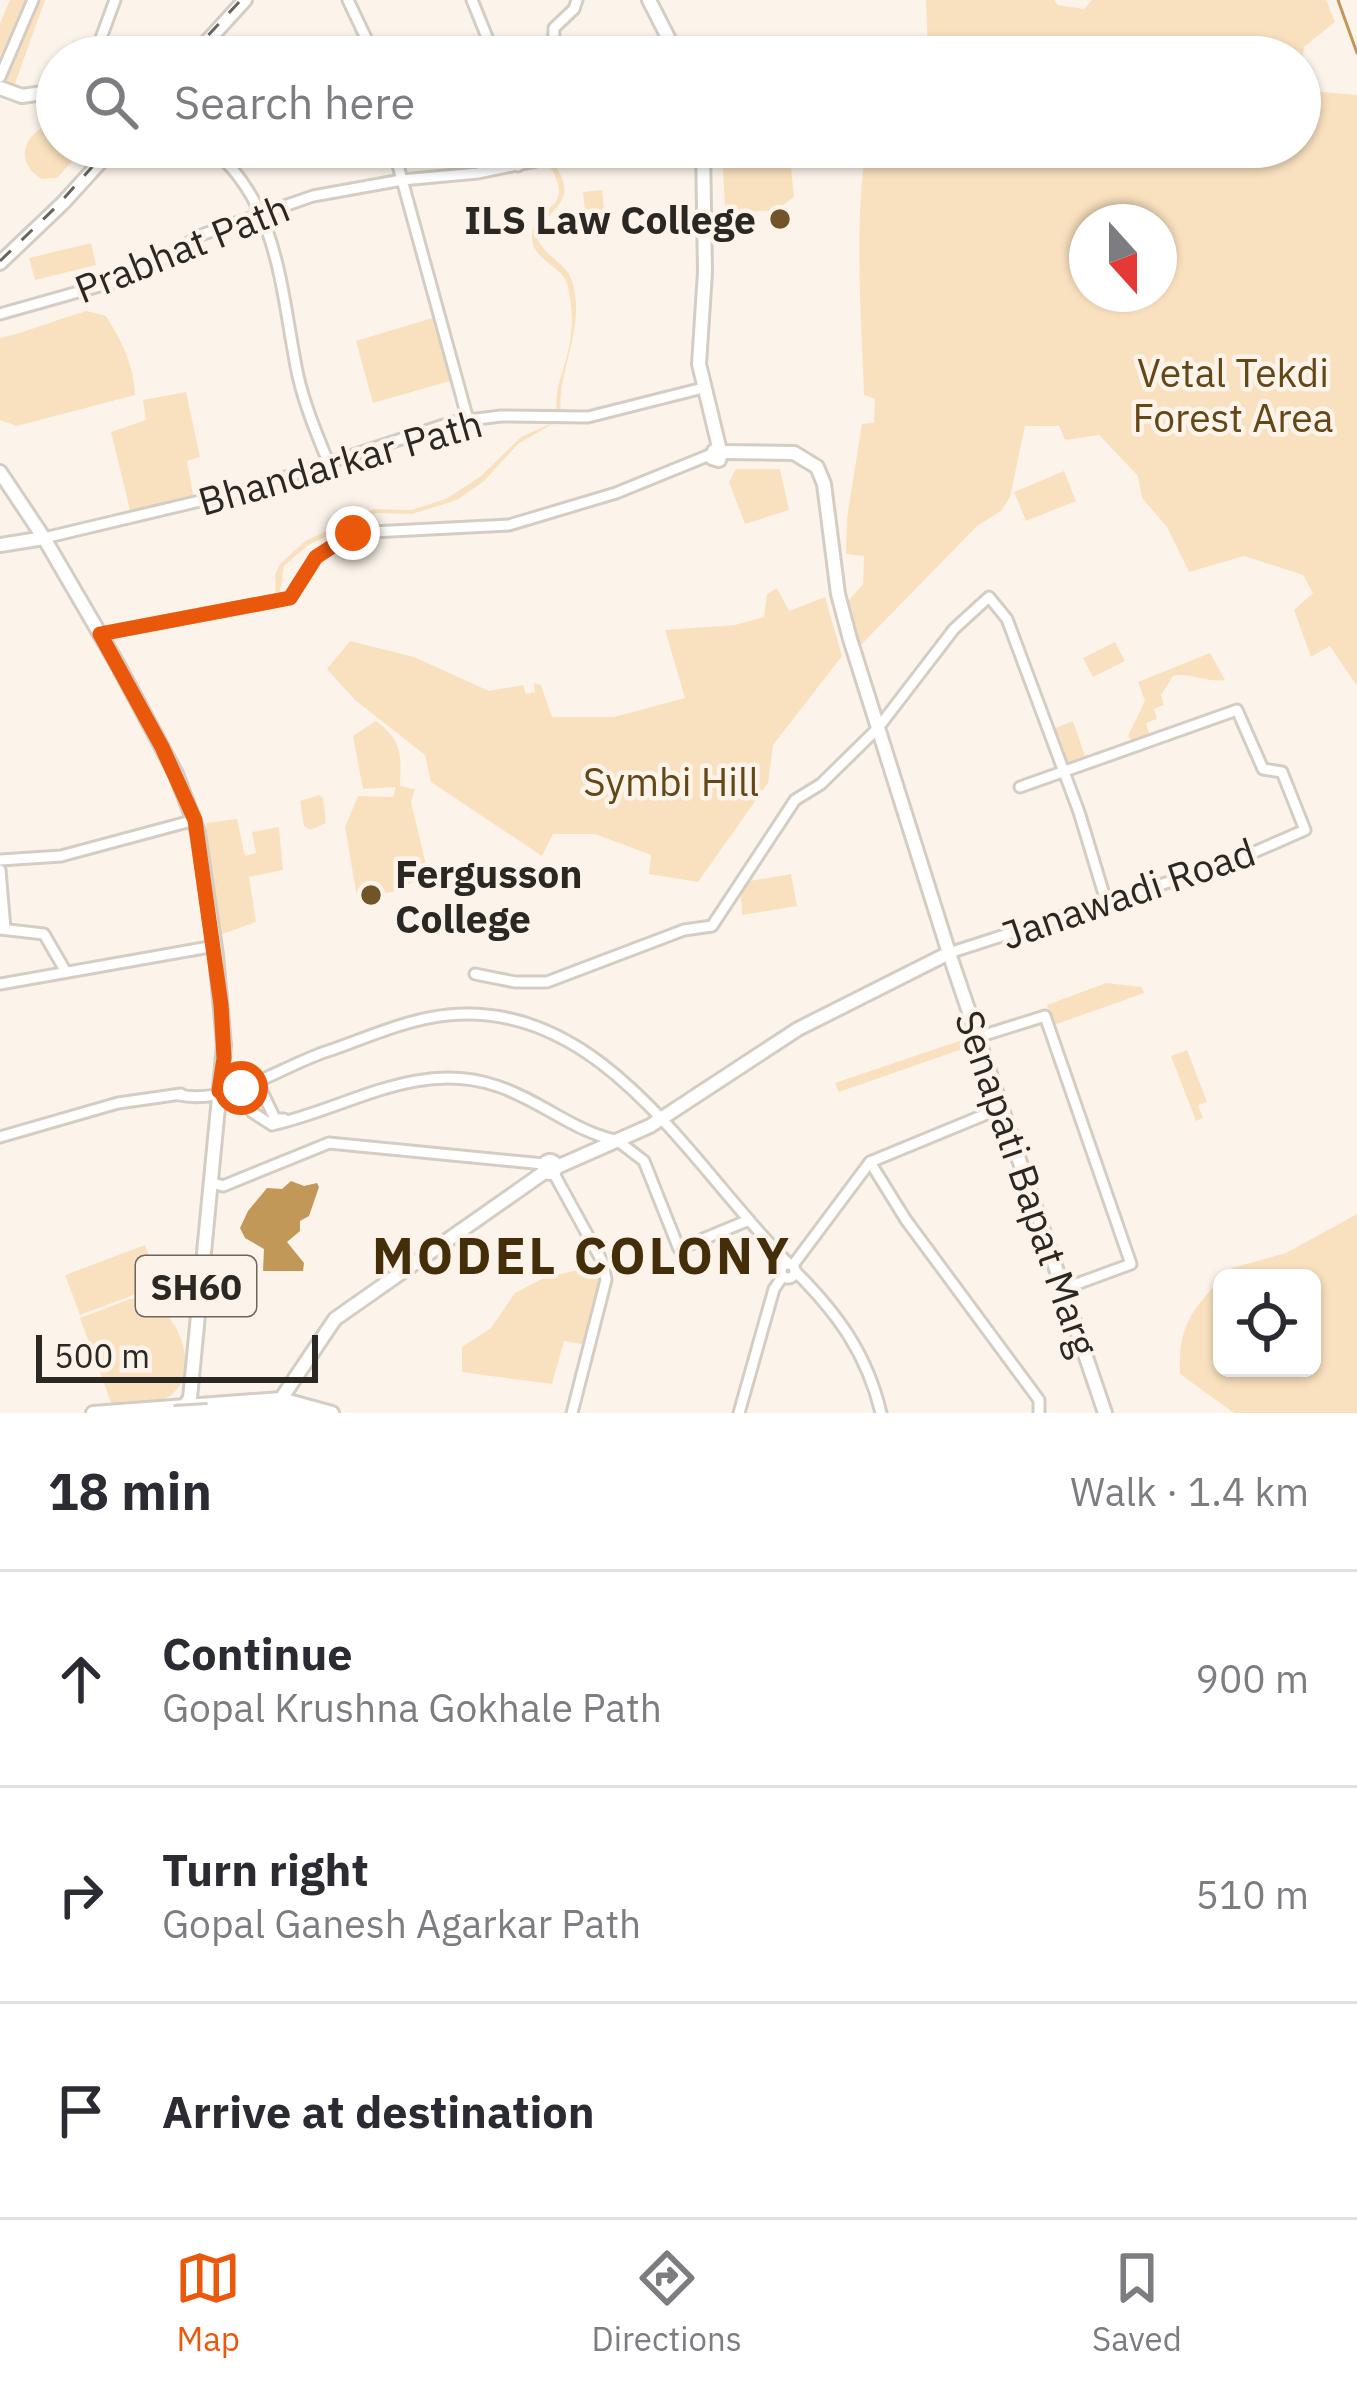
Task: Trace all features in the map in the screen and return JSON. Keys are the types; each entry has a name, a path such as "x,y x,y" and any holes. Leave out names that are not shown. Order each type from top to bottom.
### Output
{"main road":[{"path":"208,36 241,0"},
{"path":"649,0 667,36"},
{"path":"1,258 63,203 92,168"},
{"path":"702,168 706,272 698,355 714,456"},
{"name":"Senapati Bapat Marg","path":"714,456 787,452 817,467 831,524 840,602 875,730 1102,1413"},
{"name":"SH60","path":"0,472 45,536 100,634 162,747 195,820 224,1032 222,1094 210,1138 215,1184 177,1410"},
{"path":"27,541 33,534 33,521"},
{"path":"0,545 45,536"},
{"path":"281,1399 334,1319 551,1168 657,1121 799,1029 946,954"},
{"name":"Senapati Bapat Marg","path":"946,954 1102,1413"},
{"path":"207,1408 281,1399 300,1412"},
{"path":"125,1413 284,1403 300,1412"},
{"path":"93,1413 177,1410"},
{"path":"260,1413 332,1413"}],"street":[{"path":"0,77 33,0"},
{"path":"102,36 115,0"},
{"path":"348,0 365,36"},
{"path":"472,0 487,36"},
{"path":"554,36 554,28 578,0"},
{"path":"234,168 261,212 282,285 304,400 328,464"},
{"path":"399,168 469,420"},
{"name":"Prabhat Path","path":"0,314 135,276 201,235 313,196 501,168"},
{"name":"Bhandarkar Path","path":"45,536 194,504 427,429 469,420 589,417 701,388"},
{"path":"100,634 290,598 316,557 353,533 502,526 602,497 714,456"},
{"path":"475,974 547,982 684,931 708,928 795,800 821,784 875,730 954,629 989,597 1007,619 1106,901"},
{"name":"Janawadi Road","path":"946,954 1234,861 1305,830 1282,772 1263,770 1237,710 1063,770"},
{"path":"1020,787 1063,770"},
{"path":"0,860 61,856 195,820"},
{"path":"0,870 2,929 44,934 66,973"},
{"path":"0,984 215,946"},
{"path":"0,1137 118,1103 222,1094 298,1061 422,1019 467,1014 559,1033 601,1060 749,1220 788,1271 810,1284 838,1315 866,1364 881,1413"},
{"path":"978,1037 1045,1016 1131,1264 1063,1289"},
{"path":"241,1088 252,1112 272,1125 396,1083 444,1076"},
{"path":"257,1082 277,1120 395,1080 444,1076 495,1085 616,1140 644,1161 679,1249 749,1220"},
{"path":"739,1413 774,1288 870,1162 998,1110"},
{"path":"215,1184 328,1143 551,1168 603,1263 606,1280 572,1413"},
{"path":"870,1162 906,1220 1039,1400 1039,1413"}],"green space":[{"path":"10,0 29,0 0,64 0,23"},
{"path":"35,0 45,0 13,89 2,82"},
{"path":"926,0 1054,0 1058,5 1084,9 1092,0 1326,0 1335,22 1318,36 927,36"},
{"name":"Vetal Tekdi Forest Area","path":"1321,92 1357,95 1357,686 1330,646 1311,657 1294,610 1313,593 1303,575 1244,556 1189,572 1167,527 1142,498 1138,476 1099,435 1065,440 1059,426 1025,426 1010,497 1001,511 977,526 857,649 844,606 863,584 864,556 846,554 847,518 862,424 874,423 875,399 864,395 860,302 864,168 1321,168"},
{"path":"36,132 36,168 66,168 57,178 42,179 32,171 25,154"},
{"path":"550,168 557,168 562,177 564,196 537,237 569,274 576,299 561,415 557,415 556,404 570,344 570,298 561,273 537,251 532,236 539,217 557,200 557,181"},
{"path":"723,168 791,168 794,197 776,210 725,210"},
{"path":"602,190 605,221 586,222 583,192"},
{"path":"91,243 96,265 35,280 29,258"},
{"path":"87,311 106,316 112,326 130,364 135,395 17,426 0,420 0,338"},
{"path":"439,316 457,379 373,403 356,341"},
{"path":"186,392 200,457 187,461 194,500 131,514 111,432 146,420 143,400"},
{"path":"561,419 518,444 484,481 457,500 412,514 376,513 308,545 284,566 276,599 275,575 280,564 305,541 374,509 411,510 446,499 481,476 521,437"},
{"path":"736,469 780,469 789,510 745,524 729,482"},
{"path":"1064,471 1076,501 1026,521 1014,492"},
{"name":"Symbi Hill","path":"777,588 789,611 825,597 842,656 773,745 768,783 698,882 649,874 651,855 595,834 553,834 542,856 431,782 425,755 355,700 327,669 350,641 414,657 489,691 523,685 526,694 535,692 534,683 541,685 552,717 614,717 685,698 665,630 735,625 764,617 767,594"},
{"path":"1115,642 1125,661 1093,677 1083,658"},
{"path":"1210,653 1225,680 1173,676 1161,695 1164,705 1154,709 1157,719 1146,723 1149,733 1134,743 1128,736 1145,701 1138,682"},
{"path":"376,721 398,749 400,786 415,789 411,802 428,873 398,891 357,897 345,827 358,796 393,797 396,787 363,789 353,736"},
{"path":"1073,721 1087,762 1070,767 1066,758 1060,760 1050,730"},
{"path":"319,795 326,823 310,830 304,826 300,801"},
{"path":"237,819 245,856 256,853 252,832 279,827 283,870 249,877 256,922 220,935 206,823"},
{"path":"791,874 797,906 742,915 741,895 735,894 744,882"},
{"path":"1106,983 1142,987 1144,993 1054,1025 1047,1005"},
{"path":"965,1039 968,1047 839,1092 835,1083"},
{"path":"1187,1050 1207,1102 1198,1105 1203,1118 1196,1121 1171,1056"},
{"path":"1357,1214 1357,1413 1234,1413 1180,1374 1181,1344 1213,1288 1213,1377 1321,1377 1321,1269 1231,1269 1286,1253"},
{"path":"145,1245 160,1285 80,1315 65,1275"},
{"path":"587,1268 589,1273 602,1269 604,1280 587,1345 564,1341 552,1384 462,1372 462,1347 491,1328 515,1293 544,1278"},
{"path":"143,1298 175,1326 185,1371 181,1384 165,1398 112,1405 80,1318"}],"shaded area":[{"path":"291,1181 319,1187 309,1216 300,1221 300,1231 287,1242 304,1263 303,1271 263,1271 264,1249 245,1238 240,1228 267,1188 282,1189"}],"waterway":[{"path":"1338,0 1357,53"}],"railway":[{"path":"208,36 241,0"},
{"path":"0,261 91,168"}],"place":[{"name":"ILS Law College","path":"780,219"},
{"name":"Fergusson College","path":"371,895"}],"district":[{"name":"MODEL COLONY","path":"582,1255"}],"route":[{"path":"241,1088 219,1091 224,1032 195,820 176,774 100,634 290,598 316,557 353,533"}]}
